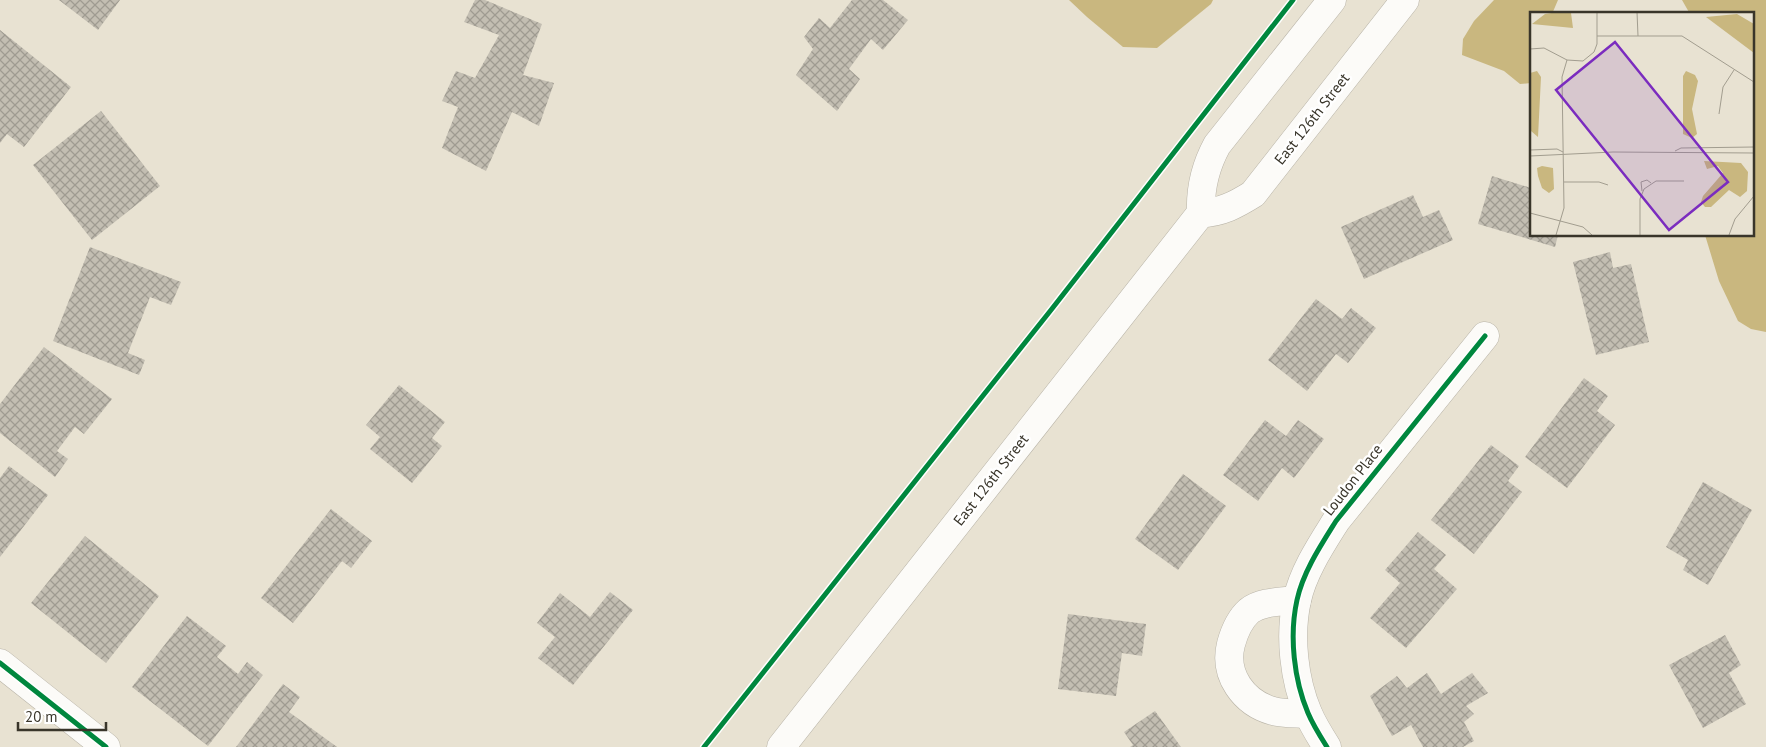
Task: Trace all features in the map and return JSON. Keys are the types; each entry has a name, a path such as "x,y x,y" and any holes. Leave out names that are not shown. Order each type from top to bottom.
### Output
{"main road":[{"path":"1201,213 1205,173 1217,145 1332,0"},
{"name":"East 126th Street","path":"781,747 1201,213 1211,213 1227,208 1253,194 1405,0"},
{"name":"Loudon Place","path":"1327,747 1308,714 1300,691 1296,665 1294,635 1297,600 1303,583 1320,546 1336,521 1485,336"},
{"path":"1297,600 1261,604 1249,611 1240,622 1234,636 1229,651 1229,663 1232,678 1245,696 1257,704 1273,711 1308,714"},
{"path":"0,663 106,747"}],"shaded area":[{"path":"1069,0 1213,0 1211,4 1157,48 1123,47"},
{"path":"1494,0 1558,0 1553,12 1530,12 1530,83 1520,84 1504,71 1462,55 1463,39 1474,21"},
{"path":"1682,0 1766,0 1766,332 1751,329 1738,321 1719,281 1705,236 1754,236 1754,12 1689,12"}],"building":[{"path":"59,0 120,0 98,30"},
{"path":"475,0 485,0 542,24 523,75 554,83 539,126 512,112 486,171 442,148 458,107 442,101 456,71 475,78 499,35 464,22"},
{"path":"852,0 883,0 908,20 883,50 871,39 849,69 860,79 837,111 796,75 813,49 804,37 819,18 830,28"},
{"path":"0,30 71,87 24,147 7,134 0,143"},
{"path":"101,111 160,186 92,240 33,165"},
{"path":"1492,176 1530,188 1530,236 1558,236 1555,247 1478,224"},
{"path":"1413,195 1423,217 1439,210 1453,240 1364,279 1341,227"},
{"path":"90,247 181,282 171,305 150,297 128,353 145,360 139,375 53,341"},
{"path":"1610,252 1613,268 1631,264 1649,342 1596,355 1573,262"},
{"path":"1316,299 1342,319 1351,308 1376,328 1348,363 1336,354 1307,391 1268,360"},
{"path":"44,347 112,399 84,434 75,427 57,451 68,459 55,477 0,433 0,404"},
{"path":"1584,378 1608,396 1597,411 1615,425 1567,488 1525,457"},
{"path":"399,385 445,422 432,438 442,446 412,483 370,449 380,437 366,425"},
{"path":"1265,420 1286,436 1298,420 1324,439 1294,478 1282,468 1258,501 1223,475"},
{"path":"1491,445 1519,466 1508,481 1522,492 1474,554 1431,520"},
{"path":"9,466 48,495 0,557 0,478"},
{"path":"1183,474 1226,506 1178,570 1135,539"},
{"path":"1703,482 1752,510 1708,585 1683,570 1688,560 1666,547"},
{"path":"331,509 372,541 351,568 342,561 293,623 261,598"},
{"path":"1418,532 1446,555 1434,569 1457,589 1406,648 1370,618 1400,583 1385,570"},
{"path":"85,536 159,596 106,663 31,603"},
{"path":"610,592 633,610 573,685 538,658 555,637 537,623 560,593 590,617"},
{"path":"1068,614 1146,624 1142,656 1122,653 1116,696 1058,689"},
{"path":"187,616 226,646 217,657 238,674 247,662 263,675 208,746 132,687"},
{"path":"1725,635 1741,665 1729,673 1746,704 1703,728 1669,665"},
{"path":"1427,673 1441,694 1472,673 1488,693 1466,706 1474,714 1464,722 1474,741 1463,747 1423,747 1411,725 1392,736 1370,696 1397,676 1407,688"},
{"path":"283,684 300,697 289,712 337,747 236,747"},
{"path":"1155,711 1181,747 1130,747 1133,745 1124,732"}],"cycle path":[{"path":"704,747 1051,310 1293,0"},
{"path":"1327,747 1314,726 1303,700 1294,658 1293,628 1297,600 1304,579 1313,559 1336,521 1485,336"},
{"path":"0,663 106,747"}]}
